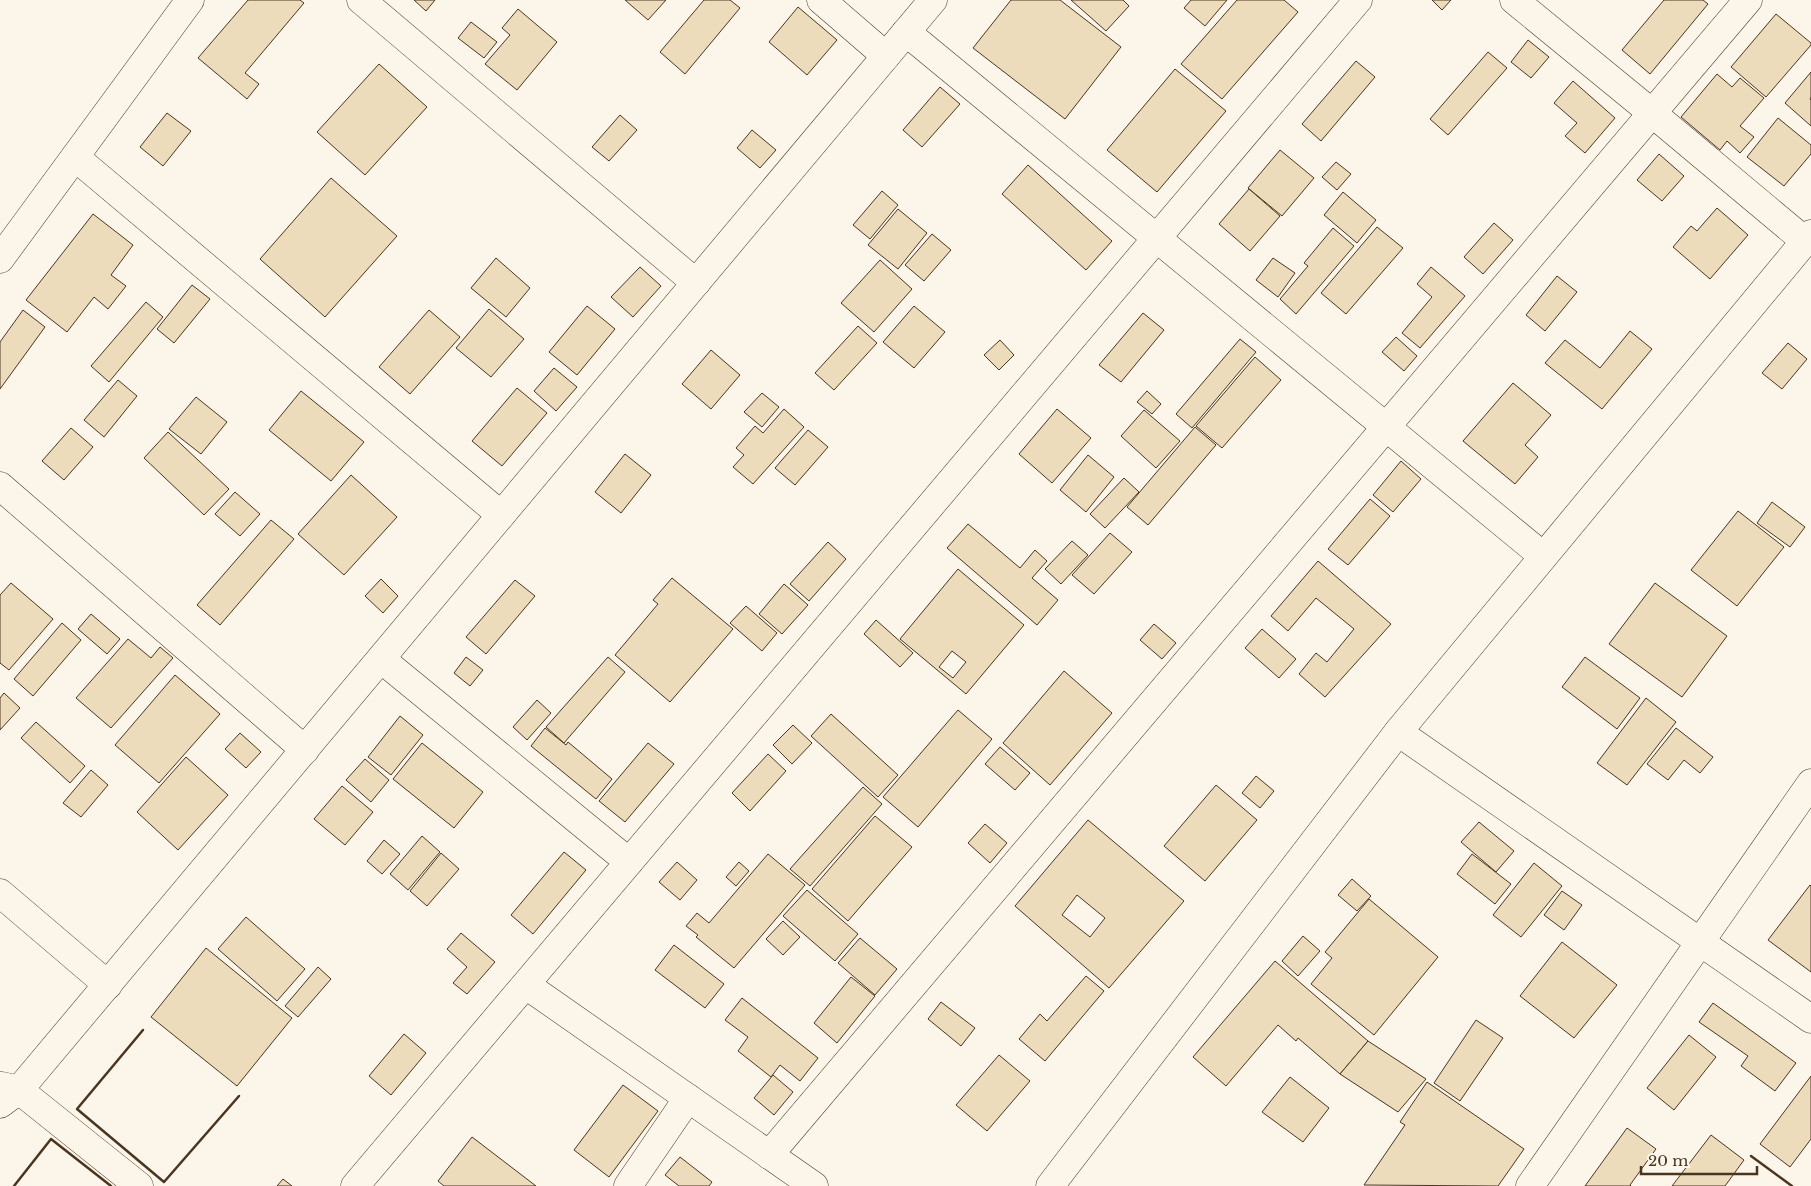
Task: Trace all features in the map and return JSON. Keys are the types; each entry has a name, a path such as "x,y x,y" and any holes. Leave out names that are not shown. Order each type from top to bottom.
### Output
{"street":[{"path":"0,260 190,0"},
{"path":"361,0 696,283"},
{"path":"821,0 886,56"},
{"path":"139,1186 6,1093 108,985 933,0"},
{"path":"355,1186 1358,0"},
{"path":"1050,1186 1398,732 1808,238 1514,0"},
{"path":"769,1154 1748,0"},
{"path":"906,32 1543,556"},
{"path":"75,157 501,516"},
{"path":"0,486 305,750"},
{"path":"381,659 629,862"},
{"path":"1398,732 1811,1019"},
{"path":"1530,1186 1811,783"},
{"path":"0,893 108,985"},
{"path":"526,985 814,1186"},
{"path":"628,1186 688,1098"}],"building":[{"path":"248,0 300,0 304,3 245,73 259,84 247,99 198,58"},
{"path":"414,0 435,0 426,11"},
{"path":"625,0 666,0 648,20"},
{"path":"704,0 730,0 740,8 685,74 660,52"},
{"path":"1011,0 1060,0 1121,47 1065,119 973,48"},
{"path":"1071,0 1123,0 1129,6 1106,31"},
{"path":"1191,0 1227,0 1205,26 1184,8"},
{"path":"1237,0 1284,0 1298,12 1222,99 1181,64"},
{"path":"1432,0 1451,0 1442,10"},
{"path":"1664,0 1703,0 1708,4 1650,74 1622,50"},
{"path":"798,7 837,40 807,75 769,42"},
{"path":"518,9 557,42 517,90 485,64 510,35 502,28"},
{"path":"1776,14 1811,45 1766,97 1731,67"},
{"path":"471,22 497,42 484,58 458,38"},
{"path":"1528,40 1549,57 1531,78 1511,62"},
{"path":"1488,52 1507,68 1448,135 1430,119"},
{"path":"1356,61 1375,77 1321,141 1302,124"},
{"path":"379,64 427,107 365,175 317,132"},
{"path":"1175,69 1226,111 1157,192 1107,150"},
{"path":"1811,72 1810,99 1811,126 1785,103"},
{"path":"1717,74 1732,87 1740,78 1764,98 1740,126 1754,137 1740,153 1727,141 1720,150 1681,117"},
{"path":"1573,81 1615,118 1585,153 1565,136 1577,123 1554,103"},
{"path":"940,87 960,104 922,147 903,130"},
{"path":"167,113 191,131 163,166 140,147"},
{"path":"620,115 637,130 609,161 592,147"},
{"path":"1778,118 1811,145 1811,154 1784,186 1747,157"},
{"path":"752,130 776,150 760,168 737,148"},
{"path":"1280,150 1314,178 1282,216 1248,188"},
{"path":"1659,154 1684,176 1662,201 1637,180"},
{"path":"1336,162 1351,174 1337,190 1322,177"},
{"path":"1028,165 1112,241 1086,270 1002,194"},
{"path":"331,178 397,236 325,317 260,259"},
{"path":"1249,189 1280,216 1250,251 1219,224"},
{"path":"882,191 898,205 870,239 853,225"},
{"path":"1343,192 1376,220 1357,243 1324,215"},
{"path":"1717,208 1748,235 1710,279 1673,247 1691,226 1697,231"},
{"path":"898,209 927,233 898,269 868,245"},
{"path":"93,214 133,245 111,275 126,286 108,309 94,297 67,332 26,300"},
{"path":"1494,223 1513,240 1483,274 1464,257"},
{"path":"1377,227 1403,248 1346,314 1321,293"},
{"path":"1333,228 1354,246 1296,314 1280,299 1308,266 1304,263"},
{"path":"932,234 951,250 924,281 905,265"},
{"path":"496,258 530,288 506,317 471,288"},
{"path":"1273,258 1295,273 1278,297 1256,280"},
{"path":"880,260 912,289 874,332 841,303"},
{"path":"640,267 661,286 633,317 611,297"},
{"path":"1431,267 1465,296 1420,348 1402,333 1432,297 1417,284"},
{"path":"1557,276 1577,292 1545,331 1526,315"},
{"path":"192,285 210,299 174,343 157,329"},
{"path":"146,302 163,317 109,382 91,366"},
{"path":"587,306 615,329 577,375 549,352"},
{"path":"914,306 945,332 914,368 883,342"},
{"path":"489,309 524,339 491,377 456,348"},
{"path":"23,310 45,327 0,389 0,342"},
{"path":"429,310 460,337 410,394 379,367"},
{"path":"1143,313 1164,330 1121,382 1099,365"},
{"path":"858,326 877,343 834,390 815,373"},
{"path":"1630,331 1652,349 1602,409 1545,363 1565,340 1600,368"},
{"path":"1396,337 1417,356 1404,371 1382,352"},
{"path":"1240,339 1256,352 1192,428 1176,414"},
{"path":"1000,340 1014,355 999,370 984,355"},
{"path":"1788,343 1807,359 1782,389 1762,373"},
{"path":"711,350 740,375 711,409 682,384"},
{"path":"1255,357 1281,380 1222,448 1196,426"},
{"path":"554,368 577,387 556,411 534,391"},
{"path":"118,380 137,396 104,437 84,420"},
{"path":"1513,383 1551,415 1525,445 1538,457 1515,484 1463,441"},
{"path":"517,388 547,413 502,466 472,441"},
{"path":"301,391 364,442 331,481 269,430"},
{"path":"1147,391 1161,404 1152,414 1137,402"},
{"path":"762,393 779,407 762,427 744,412"},
{"path":"196,397 227,422 201,454 169,429"},
{"path":"784,409 804,427 753,484 733,467 744,455 736,448 755,426 763,433"},
{"path":"1057,409 1091,438 1052,483 1019,454"},
{"path":"1144,410 1180,441 1156,468 1121,436"},
{"path":"1195,427 1216,445 1148,525 1127,507"},
{"path":"71,428 93,447 64,480 42,461"},
{"path":"808,430 828,447 795,485 775,468"},
{"path":"168,432 229,489 204,515 144,458"},
{"path":"625,454 651,475 621,513 595,492"},
{"path":"1088,455 1114,477 1086,512 1060,490"},
{"path":"1401,461 1421,479 1393,512 1373,495"},
{"path":"351,475 397,517 344,575 298,534"},
{"path":"1124,478 1139,492 1105,528 1090,514"},
{"path":"235,492 260,514 240,536 215,514"},
{"path":"1370,499 1390,516 1348,565 1328,549"},
{"path":"1772,502 1805,527 1790,547 1757,523"},
{"path":"1738,511 1784,547 1737,606 1691,570"},
{"path":"271,520 294,539 220,625 197,605"},
{"path":"968,524 1020,568 1035,550 1047,561 1032,578 1058,600 1037,625 947,548"},
{"path":"1110,533 1132,552 1094,594 1072,575"},
{"path":"1072,541 1088,555 1061,584 1045,569"},
{"path":"828,542 846,559 809,601 790,584"},
{"path":"1318,561 1391,624 1325,697 1299,674 1316,653 1327,662 1354,629 1316,598 1288,631 1271,616"},
{"path":"958,569 1024,625 966,694 900,639","holes":["952,651 966,662 953,678 939,667"]},
{"path":"672,578 733,629 670,702 615,655 658,604 653,600"},
{"path":"381,579 398,596 383,613 365,596"},
{"path":"515,580 535,596 486,654 466,637"},
{"path":"11,583 53,619 9,670 0,663 0,595"},
{"path":"1655,583 1727,636 1682,697 1609,644"},
{"path":"784,584 808,605 782,634 759,614"},
{"path":"746,606 777,633 762,651 730,623"},
{"path":"91,614 120,639 107,654 78,629"},
{"path":"876,620 913,653 900,667 864,634"},
{"path":"62,623 81,640 33,696 14,679"},
{"path":"1154,624 1176,643 1162,659 1140,640"},
{"path":"1262,629 1296,659 1279,678 1245,648"},
{"path":"128,639 151,658 160,647 173,658 111,728 76,698"},
{"path":"466,657 483,670 470,686 454,673"},
{"path":"608,657 625,672 564,743 546,727"},
{"path":"1585,657 1640,698 1617,729 1562,687"},
{"path":"1064,671 1112,713 1050,785 1003,743"},
{"path":"175,675 220,714 159,783 115,745"},
{"path":"4,693 20,708 0,730 0,698"},
{"path":"1646,698 1676,722 1627,785 1597,763"},
{"path":"537,700 551,713 527,740 513,727"},
{"path":"958,710 992,739 918,827 883,797"},
{"path":"831,714 898,775 878,797 811,736"},
{"path":"400,716 423,735 391,775 368,757"},
{"path":"36,722 85,766 70,783 21,738"},
{"path":"793,725 812,743 792,764 773,745"},
{"path":"545,728 566,745 568,742 612,779 596,799 531,746"},
{"path":"1676,728 1713,757 1700,773 1684,760 1668,780 1647,764"},
{"path":"240,733 261,752 246,768 225,749"},
{"path":"422,743 483,792 454,828 393,779"},
{"path":"648,743 674,764 625,822 599,801"},
{"path":"1000,747 1030,773 1015,790 985,764"},
{"path":"768,754 786,771 750,811 732,793"},
{"path":"186,757 228,795 178,850 137,812"},
{"path":"365,759 389,780 371,802 346,780"},
{"path":"91,770 108,785 81,817 63,803"},
{"path":"1256,776 1274,791 1260,808 1242,793"},
{"path":"1216,785 1257,820 1205,881 1164,846"},
{"path":"342,786 373,812 345,845 314,819"},
{"path":"863,787 882,804 810,886 790,869"},
{"path":"875,816 912,847 848,921 812,889"},
{"path":"1088,820 1184,901 1109,988 1015,906","holes":["1077,895 1105,918 1090,937 1062,915"]},
{"path":"1479,822 1514,851 1496,872 1461,842"},
{"path":"985,824 1007,843 990,863 968,843"},
{"path":"422,836 440,852 408,890 390,874"},
{"path":"384,840 400,854 382,874 367,861"},
{"path":"564,852 586,870 533,934 511,915"},
{"path":"441,853 459,869 427,906 410,891"},
{"path":"768,854 805,885 734,968 696,937 698,935 686,926 697,913 709,923"},
{"path":"1472,854 1511,884 1495,904 1457,874"},
{"path":"677,862 697,880 680,900 659,882"},
{"path":"739,862 749,871 736,886 726,877"},
{"path":"1534,863 1562,886 1521,937 1493,915"},
{"path":"1352,879 1371,896 1357,911 1338,895"},
{"path":"1811,886 1811,972 1768,940"},
{"path":"807,890 858,934 835,961 783,916"},
{"path":"1562,891 1582,905 1564,930 1544,915"},
{"path":"1369,899 1438,957 1374,1035 1311,984 1332,958 1325,952"},
{"path":"246,917 305,969 277,1001 218,949"},
{"path":"783,921 800,937 783,955 766,939"},
{"path":"461,933 495,962 467,994 453,983 467,967 447,949"},
{"path":"1303,936 1320,951 1298,976 1282,961"},
{"path":"860,938 897,969 875,995 838,963"},
{"path":"1562,942 1617,985 1574,1038 1520,996"},
{"path":"674,945 724,984 705,1008 655,970"},
{"path":"206,948 292,1018 237,1086 151,1017"},
{"path":"1275,961 1368,1041 1340,1074 1298,1038 1296,1041 1278,1025 1226,1086 1193,1057"},
{"path":"318,967 331,979 298,1017 285,1006"},
{"path":"1086,976 1104,991 1045,1061 1019,1039 1040,1014 1047,1021"},
{"path":"851,977 875,996 837,1043 814,1023"},
{"path":"742,998 818,1058 800,1081 780,1065 771,1077 738,1051 748,1037 725,1020"},
{"path":"941,1002 975,1028 961,1046 928,1019"},
{"path":"1713,1003 1796,1063 1775,1091 1741,1066 1748,1056 1699,1022"},
{"path":"1476,1020 1503,1038 1460,1101 1434,1083"},
{"path":"404,1034 426,1053 391,1095 369,1076"},
{"path":"1689,1035 1716,1057 1674,1110 1647,1088"},
{"path":"1368,1041 1426,1079 1398,1112 1340,1074"},
{"path":"999,1055 1030,1081 987,1131 956,1105"},
{"path":"773,1075 793,1092 774,1115 754,1098"},
{"path":"1811,1076 1811,1139 1790,1167 1760,1144"},
{"path":"1290,1077 1329,1108 1303,1142 1262,1112"},
{"path":"1427,1082 1524,1149 1498,1186 1364,1185 1405,1125 1400,1122"},
{"path":"623,1085 658,1111 609,1177 574,1150"},
{"path":"1627,1128 1656,1149 1631,1186 1585,1186"},
{"path":"1711,1135 1744,1160 1725,1186 1672,1186"},
{"path":"472,1137 536,1186 444,1186 438,1181"},
{"path":"680,1157 712,1182 709,1186 679,1186 665,1175"},
{"path":"283,1179 292,1186 277,1186"}],"wall":[{"path":"143,1030 77,1109 164,1182 239,1096"},
{"path":"14,1186 51,1139 111,1186"},
{"path":"1751,1156 1792,1186"}]}
